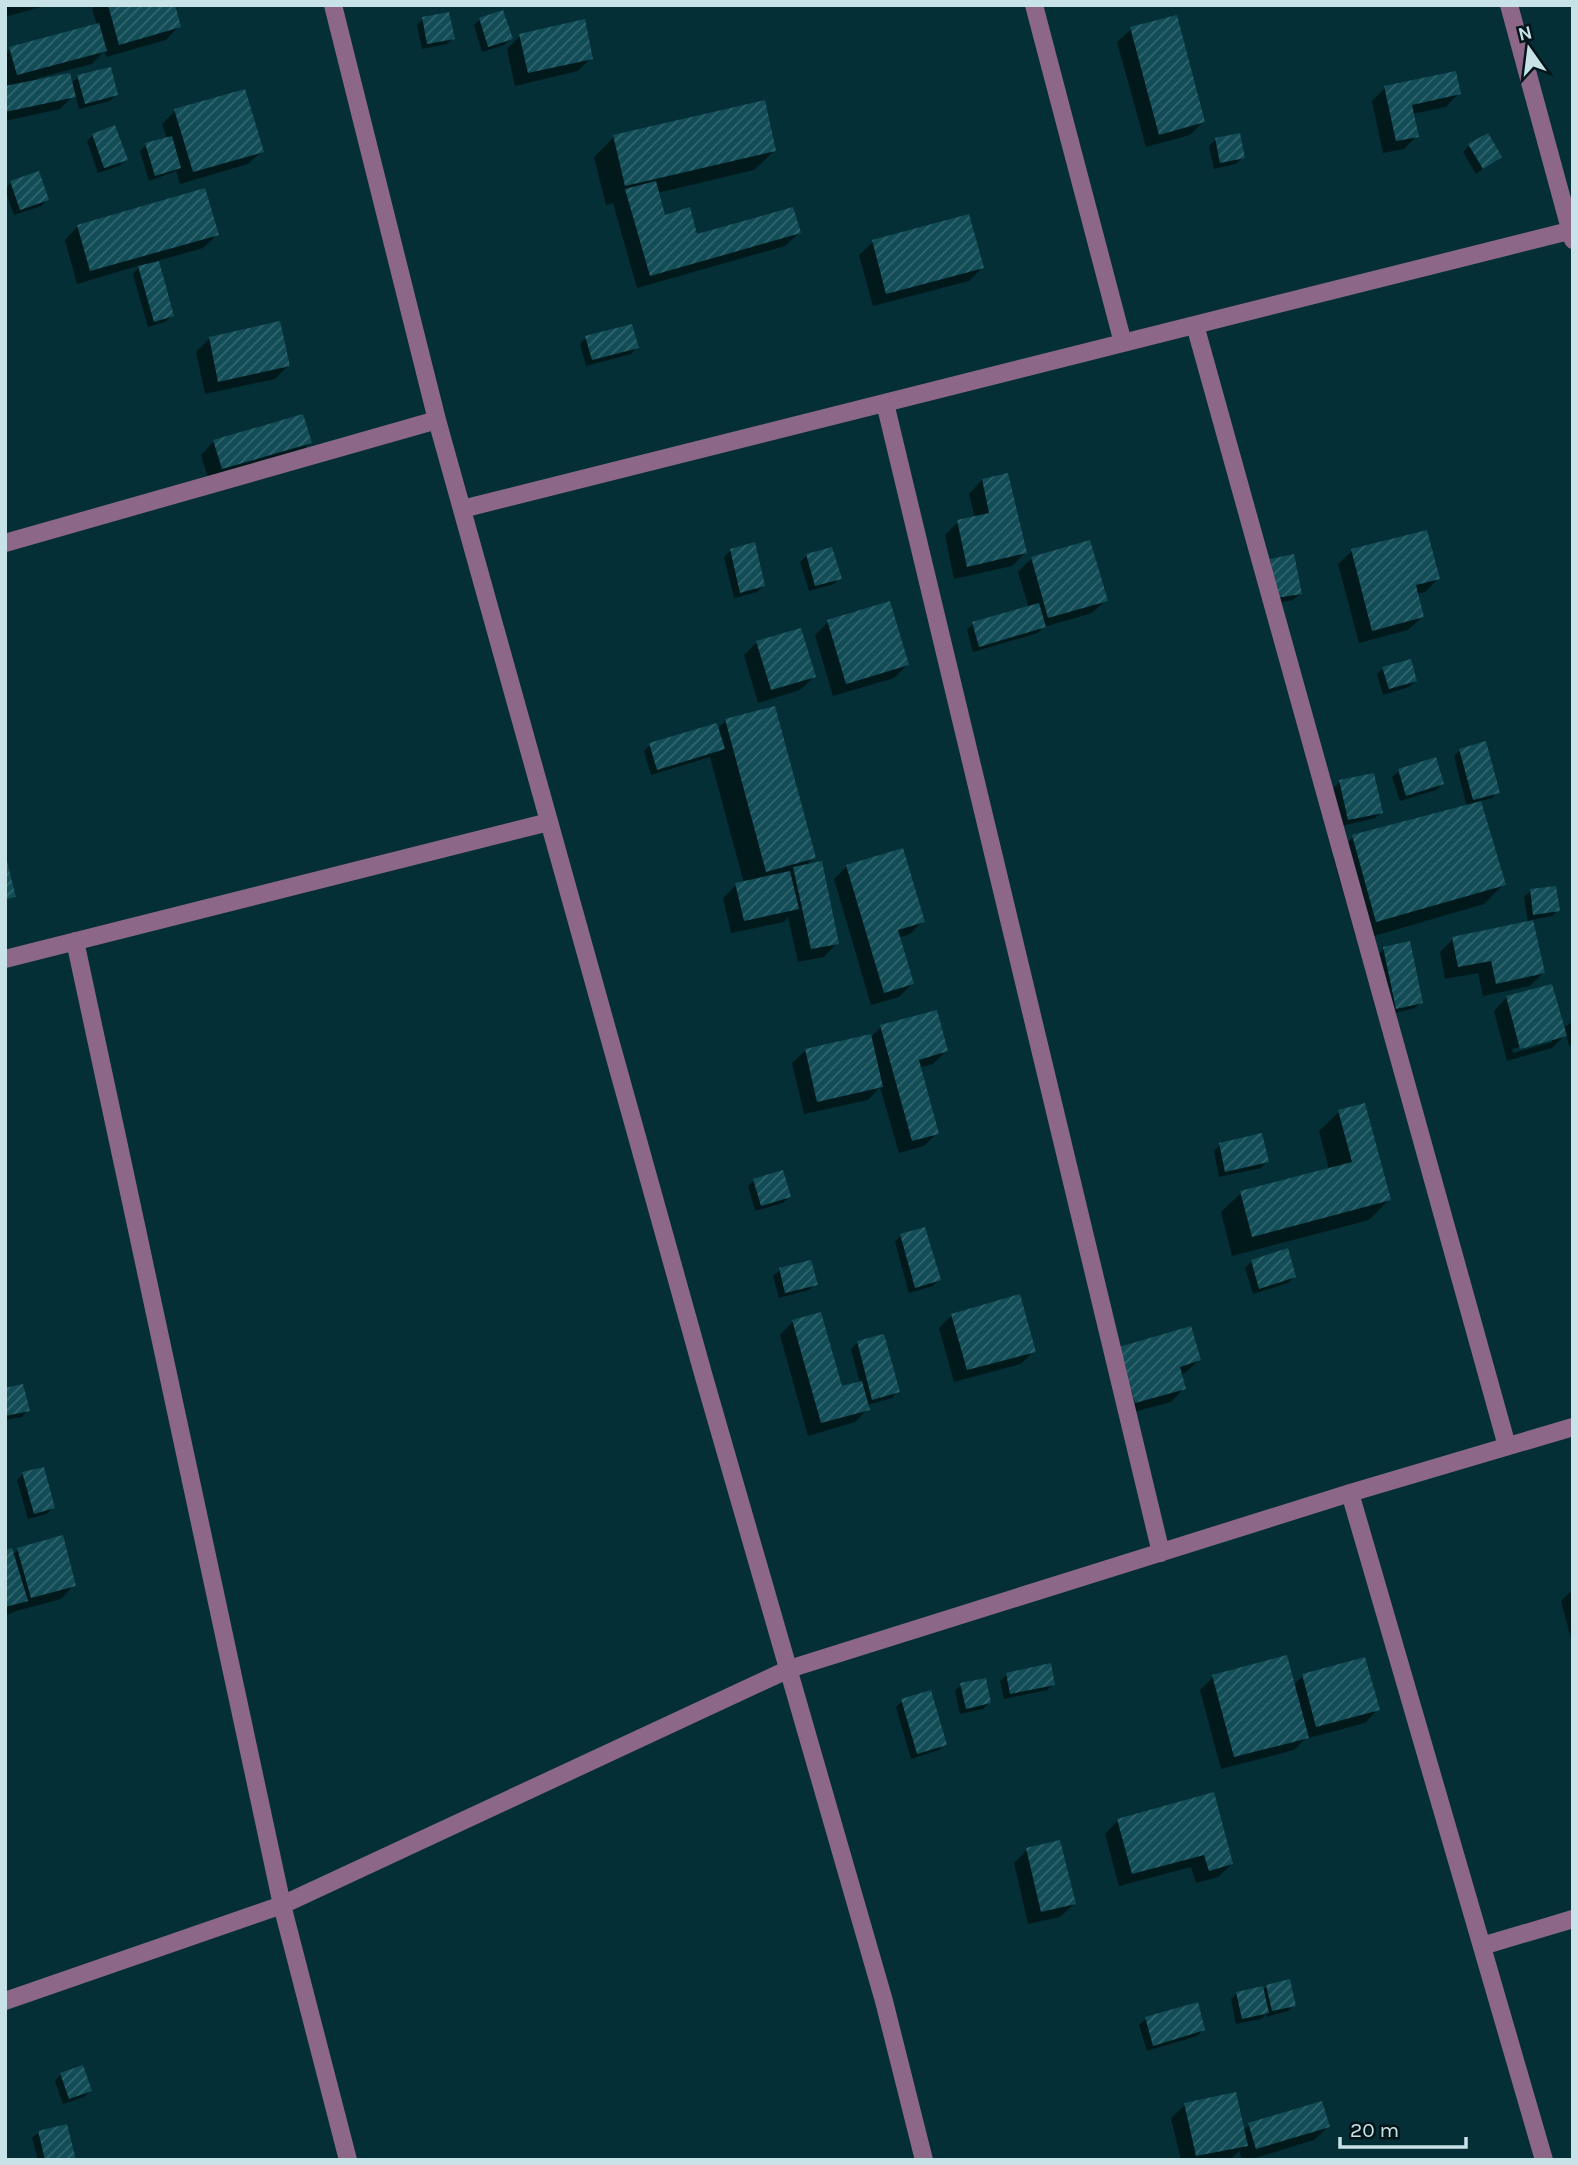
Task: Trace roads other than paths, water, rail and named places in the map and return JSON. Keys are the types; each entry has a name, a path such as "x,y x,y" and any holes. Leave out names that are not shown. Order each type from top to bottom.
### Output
{"street":[{"path":"333,5 437,420 548,822 884,2001 924,2160"},
{"path":"1034,5 1123,343"},
{"path":"462,509 1195,325 1572,234 1509,5"},
{"path":"1195,325 1507,1446"},
{"path":"886,403 1161,1553"},
{"path":"5,543 437,420"},
{"path":"5,959 548,822"},
{"path":"75,941 282,1905 348,2160"},
{"path":"5,2001 282,1905 789,1669 1350,1493 1573,1427"},
{"path":"1350,1493 1544,2160"},
{"path":"1482,1946 1573,1919"}]}
